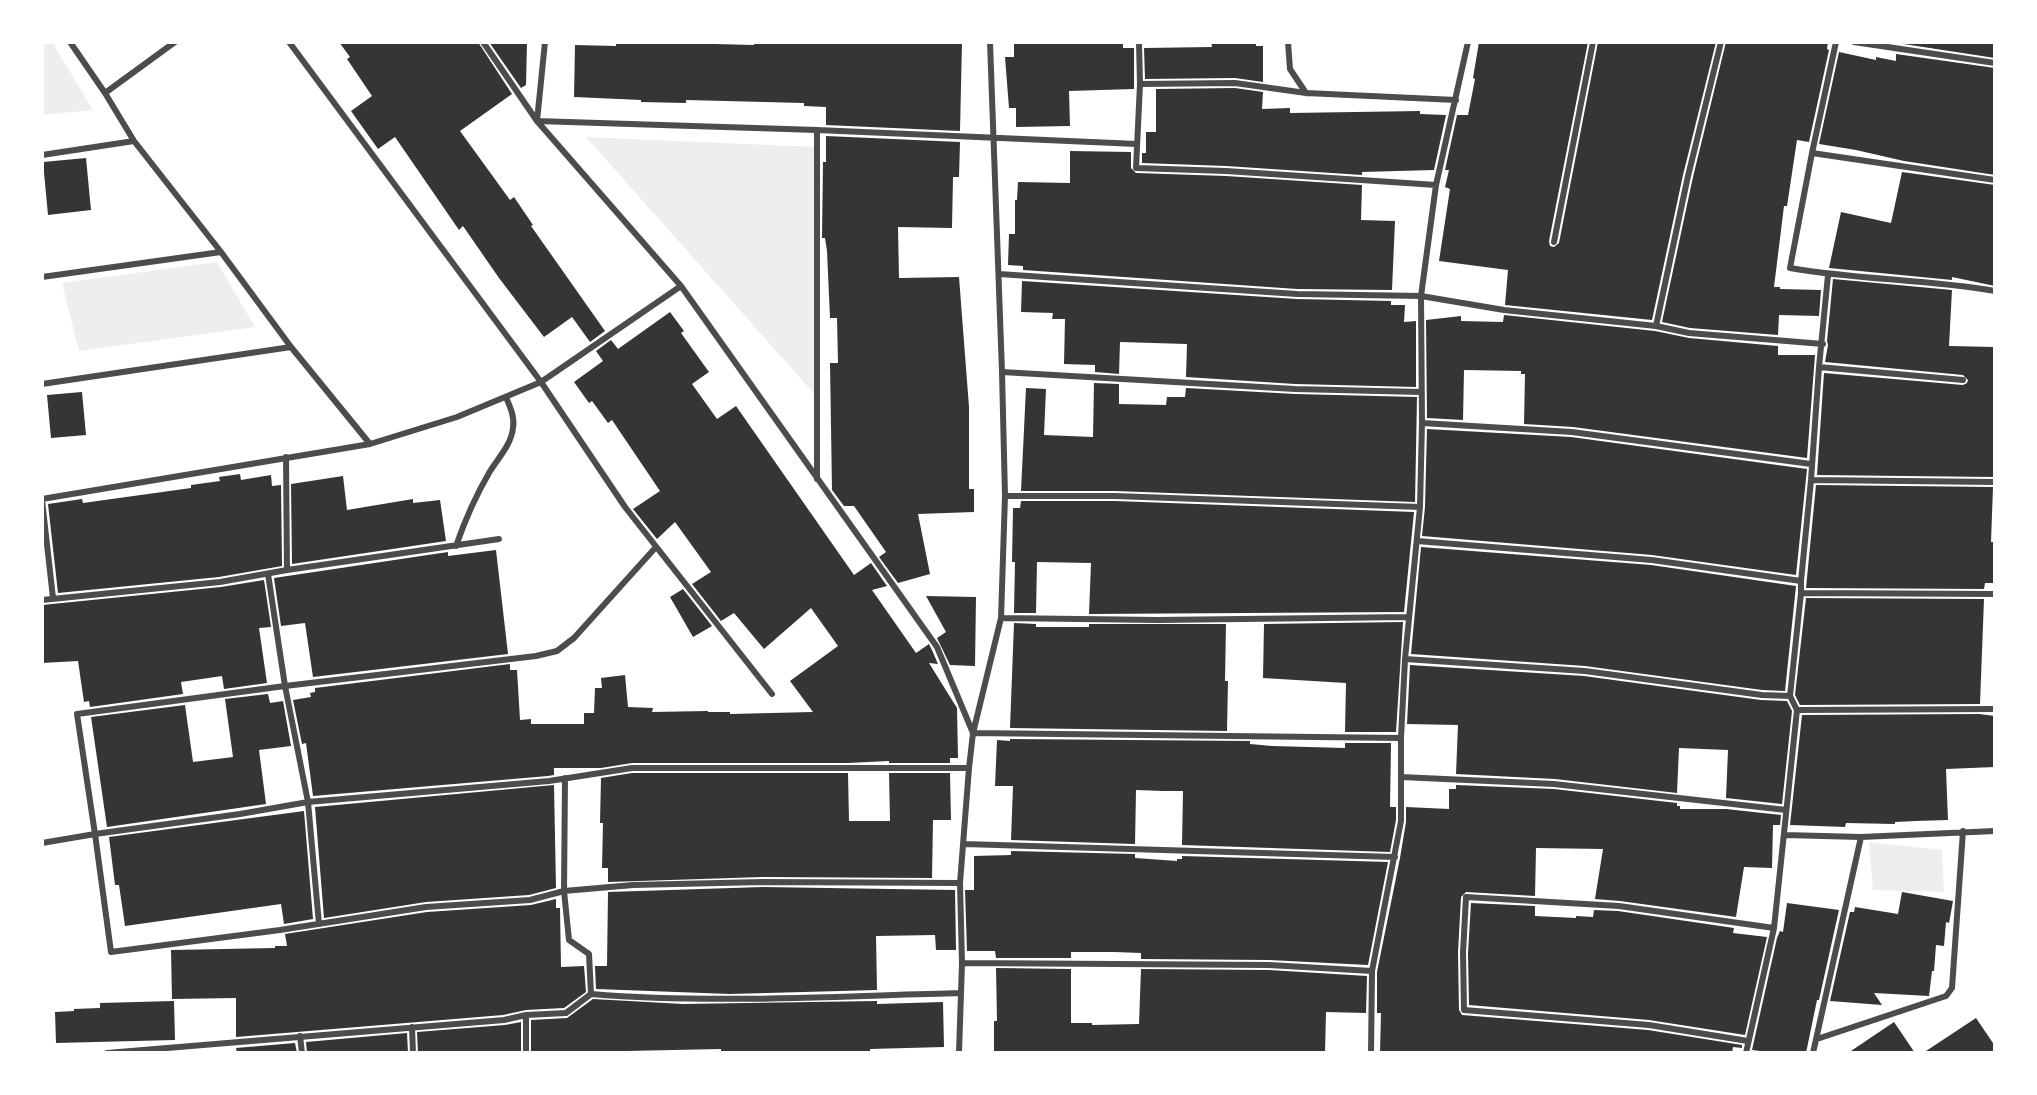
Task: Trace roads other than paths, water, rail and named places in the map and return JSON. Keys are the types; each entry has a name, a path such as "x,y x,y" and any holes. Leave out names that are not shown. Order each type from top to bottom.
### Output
{"street":[{"path":"70,42 134,141 221,252 291,347 370,444"},
{"path":"105,93 175,42"},
{"path":"289,42 541,382 625,507 772,694"},
{"path":"483,42 537,121 681,286 937,647 973,733"},
{"path":"537,121 545,42"},
{"path":"959,1053 962,963 960,883 969,768 973,733 1001,618 1005,496 990,42"},
{"path":"1139,42 1140,84 1136,168 1226,171 1436,185"},
{"path":"1288,42 1290,69 1306,93"},
{"path":"1371,1053 1372,971 1401,821 1401,738 1405,659 1420,507 1421,296 1436,185 1468,42"},
{"path":"1554,242 1593,42"},
{"path":"1656,326 1688,176 1721,42"},
{"path":"1836,42 1790,268 1828,275 1954,284 1995,291"},
{"path":"1854,42 1995,63"},
{"path":"1140,84 1235,83 1306,93 1456,100"},
{"path":"537,121 1137,144"},
{"path":"817,130 817,479"},
{"path":"42,155 134,141"},
{"path":"1812,153 1995,180"},
{"path":"42,277 221,252"},
{"path":"999,274 1297,294 1421,296 1504,310 1656,326 1689,333 1822,344"},
{"path":"1746,1053 1774,927 1784,835 1797,710 1790,696 1828,275"},
{"path":"53,598 42,499 370,444 457,417 541,382 681,286"},
{"path":"42,384 291,347"},
{"path":"1819,367 1963,380"},
{"path":"1002,372 1295,389 1421,392"},
{"path":"456,546 467,513 490,471 509,444 514,420 506,397"},
{"path":"1422,423 1572,432 1810,464"},
{"path":"286,458 287,570"},
{"path":"1811,480 1995,482"},
{"path":"1005,496 1115,496 1420,507"},
{"path":"42,600 220,582 499,539"},
{"path":"1417,541 1652,560 1800,582"},
{"path":"656,547 574,638 556,651 536,656 77,714 111,952 426,907 530,900 564,891 633,885 764,882 960,883"},
{"path":"268,574 285,686 308,802 319,924"},
{"path":"1801,593 1995,594"},
{"path":"1001,618 1158,620 1409,617"},
{"path":"1405,659 1585,671 1790,696"},
{"path":"1797,710 1995,709"},
{"path":"973,733 1140,733 1401,738"},
{"path":"42,843 308,802 565,778 632,768 969,768"},
{"path":"1401,777 1554,784 1786,810"},
{"path":"565,778 564,891 569,940 589,954 591,994"},
{"path":"1817,1039 1946,996 1952,988 1963,831"},
{"path":"1784,835 1861,837 1995,831"},
{"path":"1813,1053 1861,837"},
{"path":"964,844 1395,857"},
{"path":"1748,1041 1649,1025 1464,1010 1463,953 1466,897 1619,906 1774,927"},
{"path":"962,963 1269,965 1372,971"},
{"path":"107,1053 566,1013 591,994 630,998 783,998 961,993"},
{"path":"526,1015 526,1053"},
{"path":"412,1027 413,1053"},
{"path":"300,1036 302,1053"}]}
